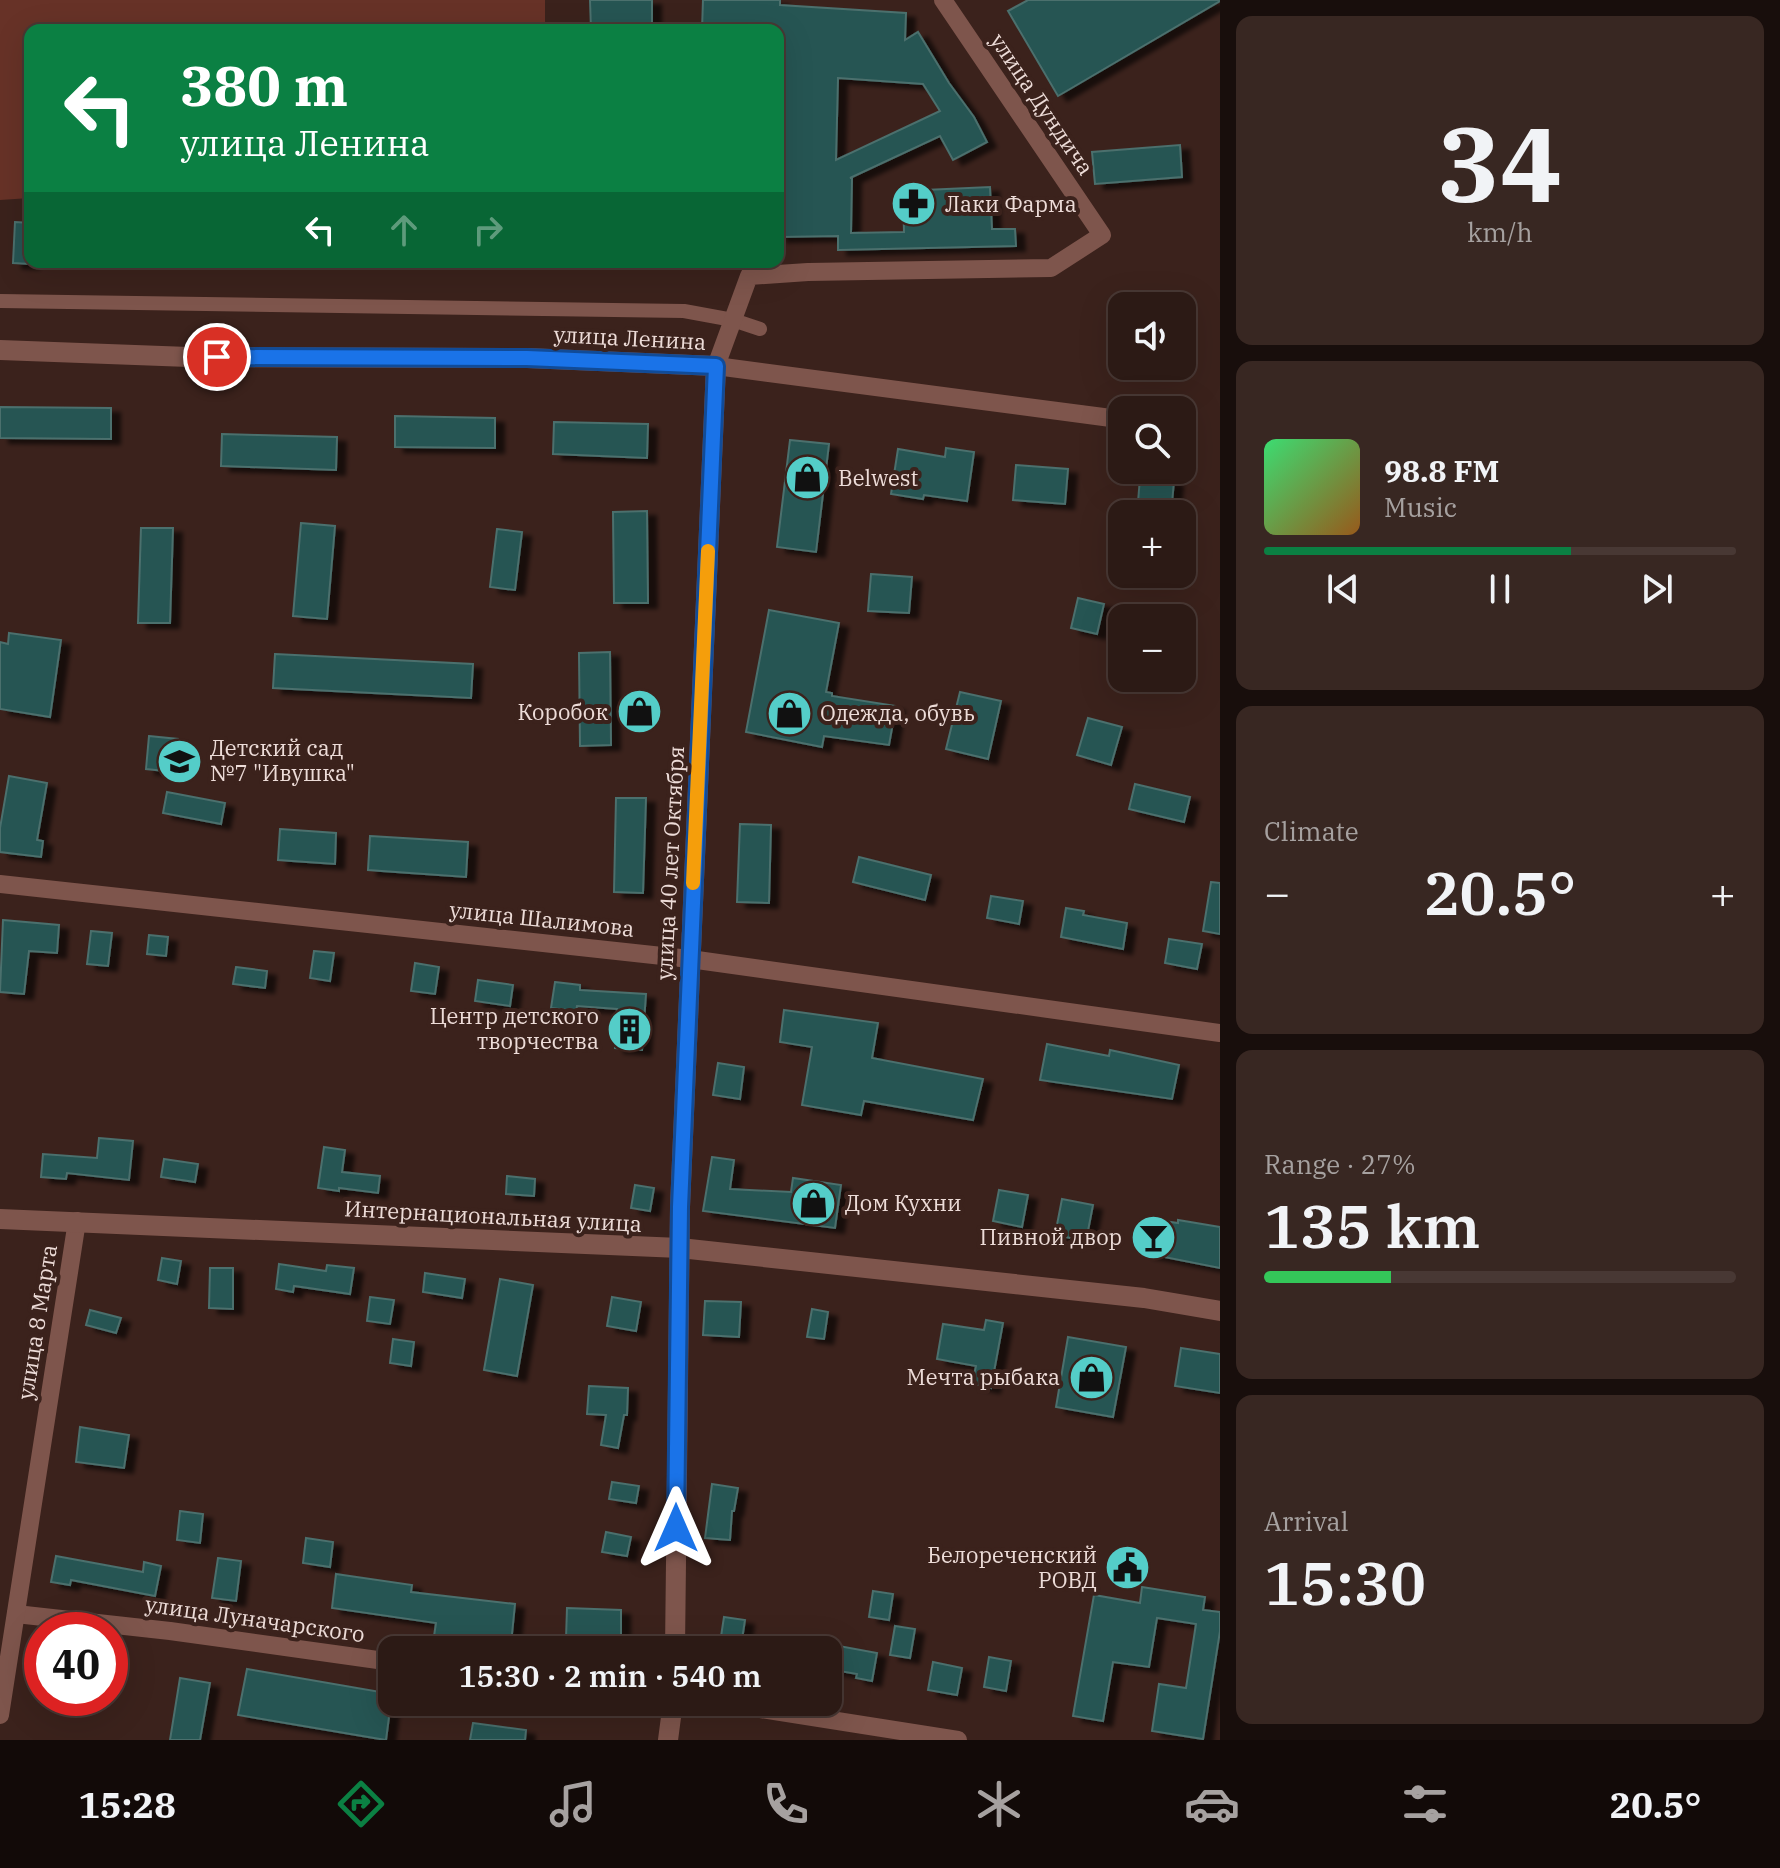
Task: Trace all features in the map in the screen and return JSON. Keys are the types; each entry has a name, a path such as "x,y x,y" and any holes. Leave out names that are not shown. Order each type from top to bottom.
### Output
{"street":[{"name":"улица Дундича","path":"733,320 749,276 808,272 1051,268 1102,235 943,0"},
{"path":"0,301 684,311 733,320 760,329"},
{"path":"716,366 733,320"},
{"name":"улица Ленина","path":"0,350 189,357 527,358 716,366 1108,418"},
{"name":"улица 40 лет Октября","path":"675,1636 680,1248 716,366"},
{"name":"улица Шалимова","path":"0,884 690,959 1220,1033"},
{"name":"Интернациональная улица","path":"0,1219 680,1248 1144,1298 1220,1311"},
{"name":"улица 8 Марта","path":"0,1715 77,1221"},
{"name":"улица Луначарского","path":"16,1614 170,1631 378,1660"},
{"path":"668,1740 671,1716"},
{"path":"805,1716 958,1740"}],"shaded area":[{"path":"0,0 545,0 545,24 24,24 24,198 0,200"}],"building":[{"path":"590,0 652,0 652,24 591,24"},
{"path":"703,0 780,0 780,5 906,13 905,40 918,32 987,142 953,160 940,136 850,178 851,233 904,232 903,191 990,187 992,229 1015,229 1016,246 838,250 838,236 784,237 784,24 702,24","holes":["838,78 923,84 940,111 836,160"]},
{"path":"1028,0 1220,1 1058,96 1008,11"},
{"path":"1180,145 1182,177 1095,184 1092,152"},
{"path":"15,222 24,223 24,264 13,263"},
{"path":"0,407 111,408 111,439 0,438"},
{"path":"395,416 495,418 495,448 395,447"},
{"path":"554,422 648,424 647,458 553,454"},
{"path":"222,434 337,437 336,470 221,466"},
{"path":"790,440 829,444 816,552 777,547"},
{"path":"946,448 974,452 967,501 891,494 898,449 945,457"},
{"path":"1016,465 1068,469 1065,504 1013,500"},
{"path":"1140,484 1174,484 1172,500 1138,500"},
{"path":"647,511 648,603 614,603 613,512"},
{"path":"301,523 335,526 327,619 293,616"},
{"path":"141,528 173,528 170,623 138,623"},
{"path":"497,529 522,532 515,590 490,587"},
{"path":"871,574 912,577 909,613 868,611"},
{"path":"1078,598 1104,604 1097,634 1071,628"},
{"path":"769,610 839,623 826,692 832,693 832,696 896,706 889,745 824,736 822,747 746,732"},
{"path":"9,633 61,640 50,717 0,709 0,642 8,644"},
{"path":"610,652 611,745 580,746 579,653"},
{"path":"275,654 473,664 471,698 273,688"},
{"path":"960,692 1001,701 988,759 946,749"},
{"path":"1088,718 1122,727 1111,765 1077,755"},
{"path":"149,736 178,739 175,772 146,769"},
{"path":"9,776 47,783 37,840 43,841 41,857 0,852 0,828"},
{"path":"1135,784 1190,797 1184,822 1129,809"},
{"path":"167,792 225,803 221,824 163,813"},
{"path":"616,798 646,798 643,893 614,892"},
{"path":"740,824 771,825 769,903 737,902"},
{"path":"280,829 336,833 335,864 278,860"},
{"path":"370,836 468,842 466,877 368,870"},
{"path":"859,857 931,875 925,900 853,882"},
{"path":"1211,882 1220,883 1220,934 1203,931"},
{"path":"991,896 1023,901 1019,924 987,918"},
{"path":"1066,908 1084,911 1083,915 1127,923 1123,949 1061,937"},
{"path":"3,920 59,925 57,953 29,951 24,994 0,992"},
{"path":"91,931 112,933 108,966 87,964"},
{"path":"149,935 168,937 166,956 147,954"},
{"path":"1169,939 1202,944 1197,969 1165,963"},
{"path":"314,951 334,953 330,981 310,978"},
{"path":"415,963 439,967 435,994 411,991"},
{"path":"236,967 267,971 265,988 233,984"},
{"path":"478,980 513,985 510,1006 475,1001"},
{"name":"Центр детского творчества","path":"555,982 580,985 580,990 646,994 642,1050 615,1048 617,1009 577,1006 576,1011 551,1008"},
{"path":"784,1010 878,1023 872,1058 983,1079 973,1120 864,1101 861,1115 802,1105 812,1047 780,1042"},
{"path":"1047,1044 1109,1056 1110,1050 1179,1065 1172,1099 1040,1080"},
{"path":"718,1063 744,1067 740,1099 713,1095"},
{"path":"99,1138 133,1141 129,1180 67,1173 66,1179 41,1177 43,1154 97,1158"},
{"path":"324,1147 345,1150 342,1172 380,1176 378,1193 318,1188"},
{"path":"712,1157 734,1160 730,1189 791,1192 793,1178 841,1185 835,1228 703,1211"},
{"path":"164,1159 198,1164 195,1182 161,1177"},
{"path":"507,1176 535,1179 534,1196 506,1194"},
{"path":"635,1185 654,1188 650,1211 631,1208"},
{"path":"999,1190 1028,1195 1022,1227 993,1221"},
{"path":"1062,1199 1093,1205 1086,1241 1055,1235"},
{"path":"1150,1219 1220,1227 1220,1268 1144,1253"},
{"path":"162,1258 181,1261 177,1284 158,1280"},
{"path":"279,1264 326,1271 327,1265 354,1268 350,1294 294,1286 293,1292 276,1289"},
{"path":"210,1268 233,1268 233,1309 209,1308"},
{"path":"425,1273 465,1279 462,1298 423,1292"},
{"path":"500,1279 533,1285 517,1376 484,1370"},
{"path":"370,1297 394,1300 390,1324 367,1321"},
{"path":"612,1297 641,1302 636,1331 607,1326"},
{"path":"705,1301 741,1302 739,1337 703,1335"},
{"path":"812,1309 828,1312 824,1339 807,1337"},
{"path":"90,1310 121,1318 116,1333 86,1325"},
{"path":"986,1320 1003,1323 991,1388 972,1384 976,1366 937,1359 943,1324 984,1330"},
{"name":"Мечта рыбака","path":"1068,1337 1126,1347 1113,1417 1056,1407"},
{"path":"393,1339 414,1342 411,1366 390,1363"},
{"path":"1181,1348 1220,1354 1220,1393 1175,1386"},
{"path":"589,1386 628,1388 627,1415 624,1415 618,1448 601,1445 606,1415 587,1414"},
{"path":"80,1427 129,1435 124,1468 76,1462"},
{"path":"612,1482 639,1486 636,1503 609,1499"},
{"path":"712,1484 738,1488 732,1511 730,1540 705,1538"},
{"path":"180,1511 203,1514 200,1543 177,1540"},
{"path":"606,1532 631,1537 627,1556 602,1552"},
{"path":"306,1538 333,1542 330,1567 303,1563"},
{"path":"56,1556 143,1572 144,1562 161,1566 155,1596 71,1580 70,1585 51,1582"},
{"path":"218,1558 241,1561 236,1601 212,1598"},
{"path":"336,1574 412,1585 411,1592 515,1604 512,1636 434,1636 436,1623 332,1608"},
{"path":"1142,1587 1205,1597 1203,1610 1220,1612 1220,1631 1203,1739 1152,1731 1159,1684 1186,1688 1196,1624 1157,1618 1149,1667 1113,1662 1103,1721 1073,1716 1094,1595 1140,1603"},
{"path":"873,1591 893,1594 889,1620 869,1617"},
{"path":"567,1608 621,1610 621,1636 566,1636"},
{"path":"724,1617 745,1620 743,1636 721,1636"},
{"path":"895,1626 915,1629 910,1658 890,1655"},
{"path":"842,1647 877,1653 872,1681 856,1678 857,1674 842,1671"},
{"path":"989,1657 1011,1661 1006,1691 984,1687"},
{"path":"933,1662 962,1668 957,1695 928,1690"},
{"path":"247,1669 378,1692 378,1716 389,1716 386,1740 238,1715"},
{"path":"180,1678 210,1683 200,1740 170,1740"},
{"path":"473,1723 526,1730 525,1740 470,1740"}],"slow traffic":[{"path":"693,883 708,551"}],"place":[{"name":"Лаки Фарма","path":"914,204"},
{"name":"Belwest","path":"807,478"},
{"name":"Коробок","path":"639,712"},
{"name":"Одежда, обувь","path":"789,713"},
{"name":"Детский сад №7 \"Ивушка\"","path":"179,761"},
{"name":"Центр детского творчества","path":"630,1029"},
{"name":"Дом Кухни","path":"814,1203"},
{"name":"Пивной двор","path":"1153,1237"},
{"name":"Мечта рыбака","path":"1091,1377"},
{"name":"Белореченский РОВД","path":"1128,1568"}],"route":[{"path":"217,357 527,358 716,366 680,1207 676,1528"}]}
